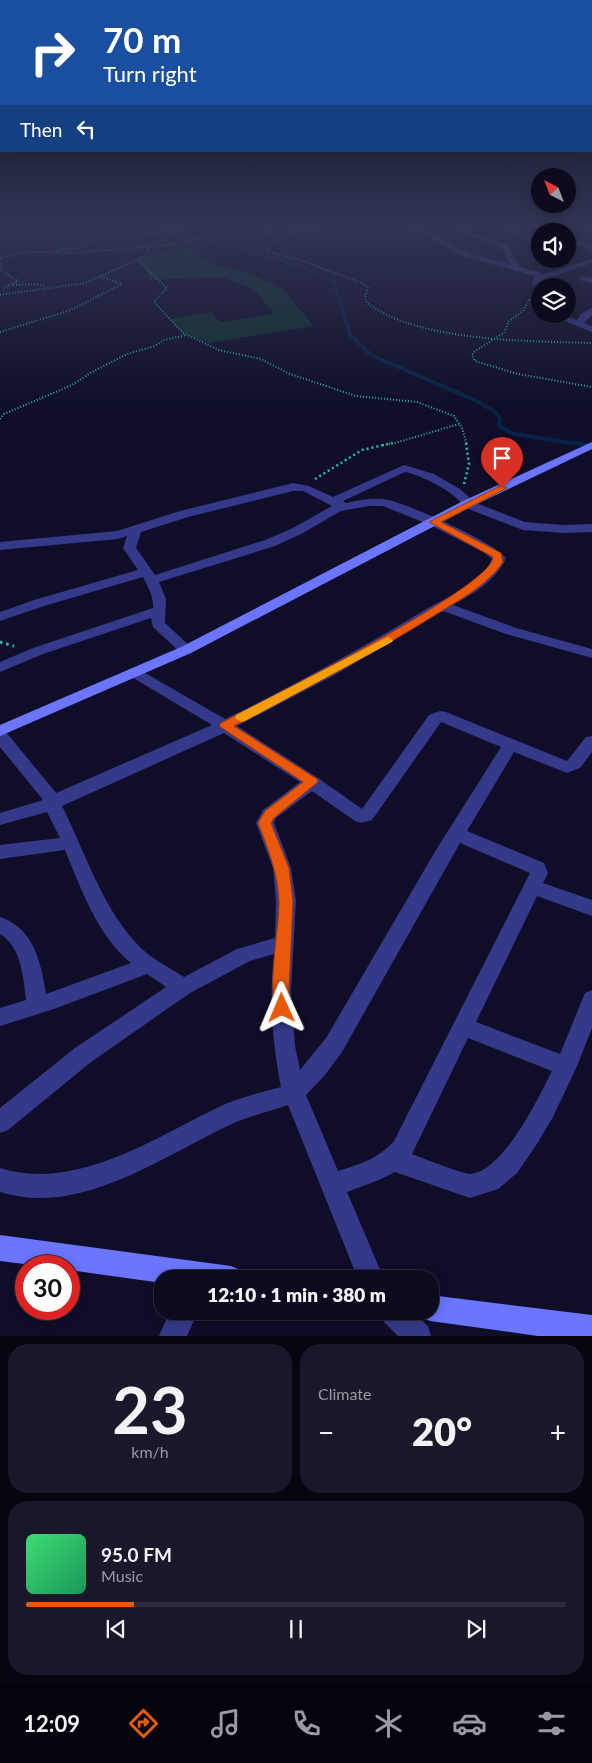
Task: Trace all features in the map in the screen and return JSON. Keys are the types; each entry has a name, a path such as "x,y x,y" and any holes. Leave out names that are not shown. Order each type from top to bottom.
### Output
{"street":[{"path":"579,324 584,316 592,311"},
{"path":"576,323 592,329"},
{"path":"0,731 186,650 468,504 592,444"},
{"path":"0,617 39,603 270,543 297,531 338,503 404,468 410,468 441,482 458,493 468,504 523,526 564,529 592,528"},
{"path":"0,546 105,537 184,514 298,486 338,503 377,502 434,522 490,550 499,558 493,569 476,585 441,608 431,612 346,663 225,726 53,803 0,819"},
{"path":"136,529 129,548 135,554 158,594 160,604 158,624 186,650"},
{"path":"441,608 448,608 511,631 592,654"},
{"path":"0,667 38,651 158,611"},
{"path":"135,673 225,726 363,817 369,814 437,717 446,718 570,767 592,741"},
{"path":"0,736 53,803 94,896 116,933 136,956 183,987"},
{"path":"0,1180 16,1185 45,1186 94,1178 233,1112 294,1093 317,1068 334,1045 456,834 511,744"},
{"path":"312,782 265,820 282,868 286,901 281,990 284,1046 294,1093 367,1270"},
{"path":"333,1185 382,1167 394,1160 419,1115 539,873 537,868 456,834"},
{"path":"0,852 71,844"},
{"path":"532,887 592,908"},
{"path":"0,925 13,933 24,949 32,970 37,1006"},
{"path":"0,1122 83,1055 183,987 244,955 285,943"},
{"path":"0,1017 37,1006 148,965"},
{"path":"394,1160 470,1186 484,1184 498,1173 524,1144 537,1124 566,1066 592,998"},
{"path":"463,1026 566,1066"},
{"path":"0,1248 155,1270"},
{"path":"439,1309 592,1329"},
{"path":"172,1336 180,1320"},
{"path":"401,1320 418,1336"}],"path":[{"path":"2,288 7,286"},
{"path":"0,295 56,286"},
{"path":"0,332 71,310 117,286"},
{"path":"165,286 166,292 154,302 183,334 219,350 261,359 290,374 356,396 400,399 454,416 462,428 470,464 466,474 467,479 458,493"},
{"path":"366,286 368,288 365,298 367,303 391,317 434,330 498,338 592,343"},
{"path":"531,300 523,311 510,321 504,333 475,351 472,355 475,361 491,368 592,387"},
{"path":"0,419 4,414 72,385 92,372 127,354 155,346 164,340 188,335"},
{"path":"298,486 324,475 352,454 362,450 381,444 395,443 459,424"}],"green space":[{"path":"246,286 281,287 314,326 208,343 183,333 170,319 211,312 220,322 274,314 255,290"}],"waterway":[{"path":"335,286 346,322"},
{"path":"346,321 350,335 371,355 479,402 494,411 500,418 499,426 514,434 584,445"},
{"path":"576,443 592,446"}],"slow traffic":[{"path":"241,718 388,640"}],"route":[{"path":"282,1008 281,990 286,901 282,868 265,820 269,814 312,782 225,726 387,640 476,585 493,569 498,562 498,555 434,522 502,488"}]}
